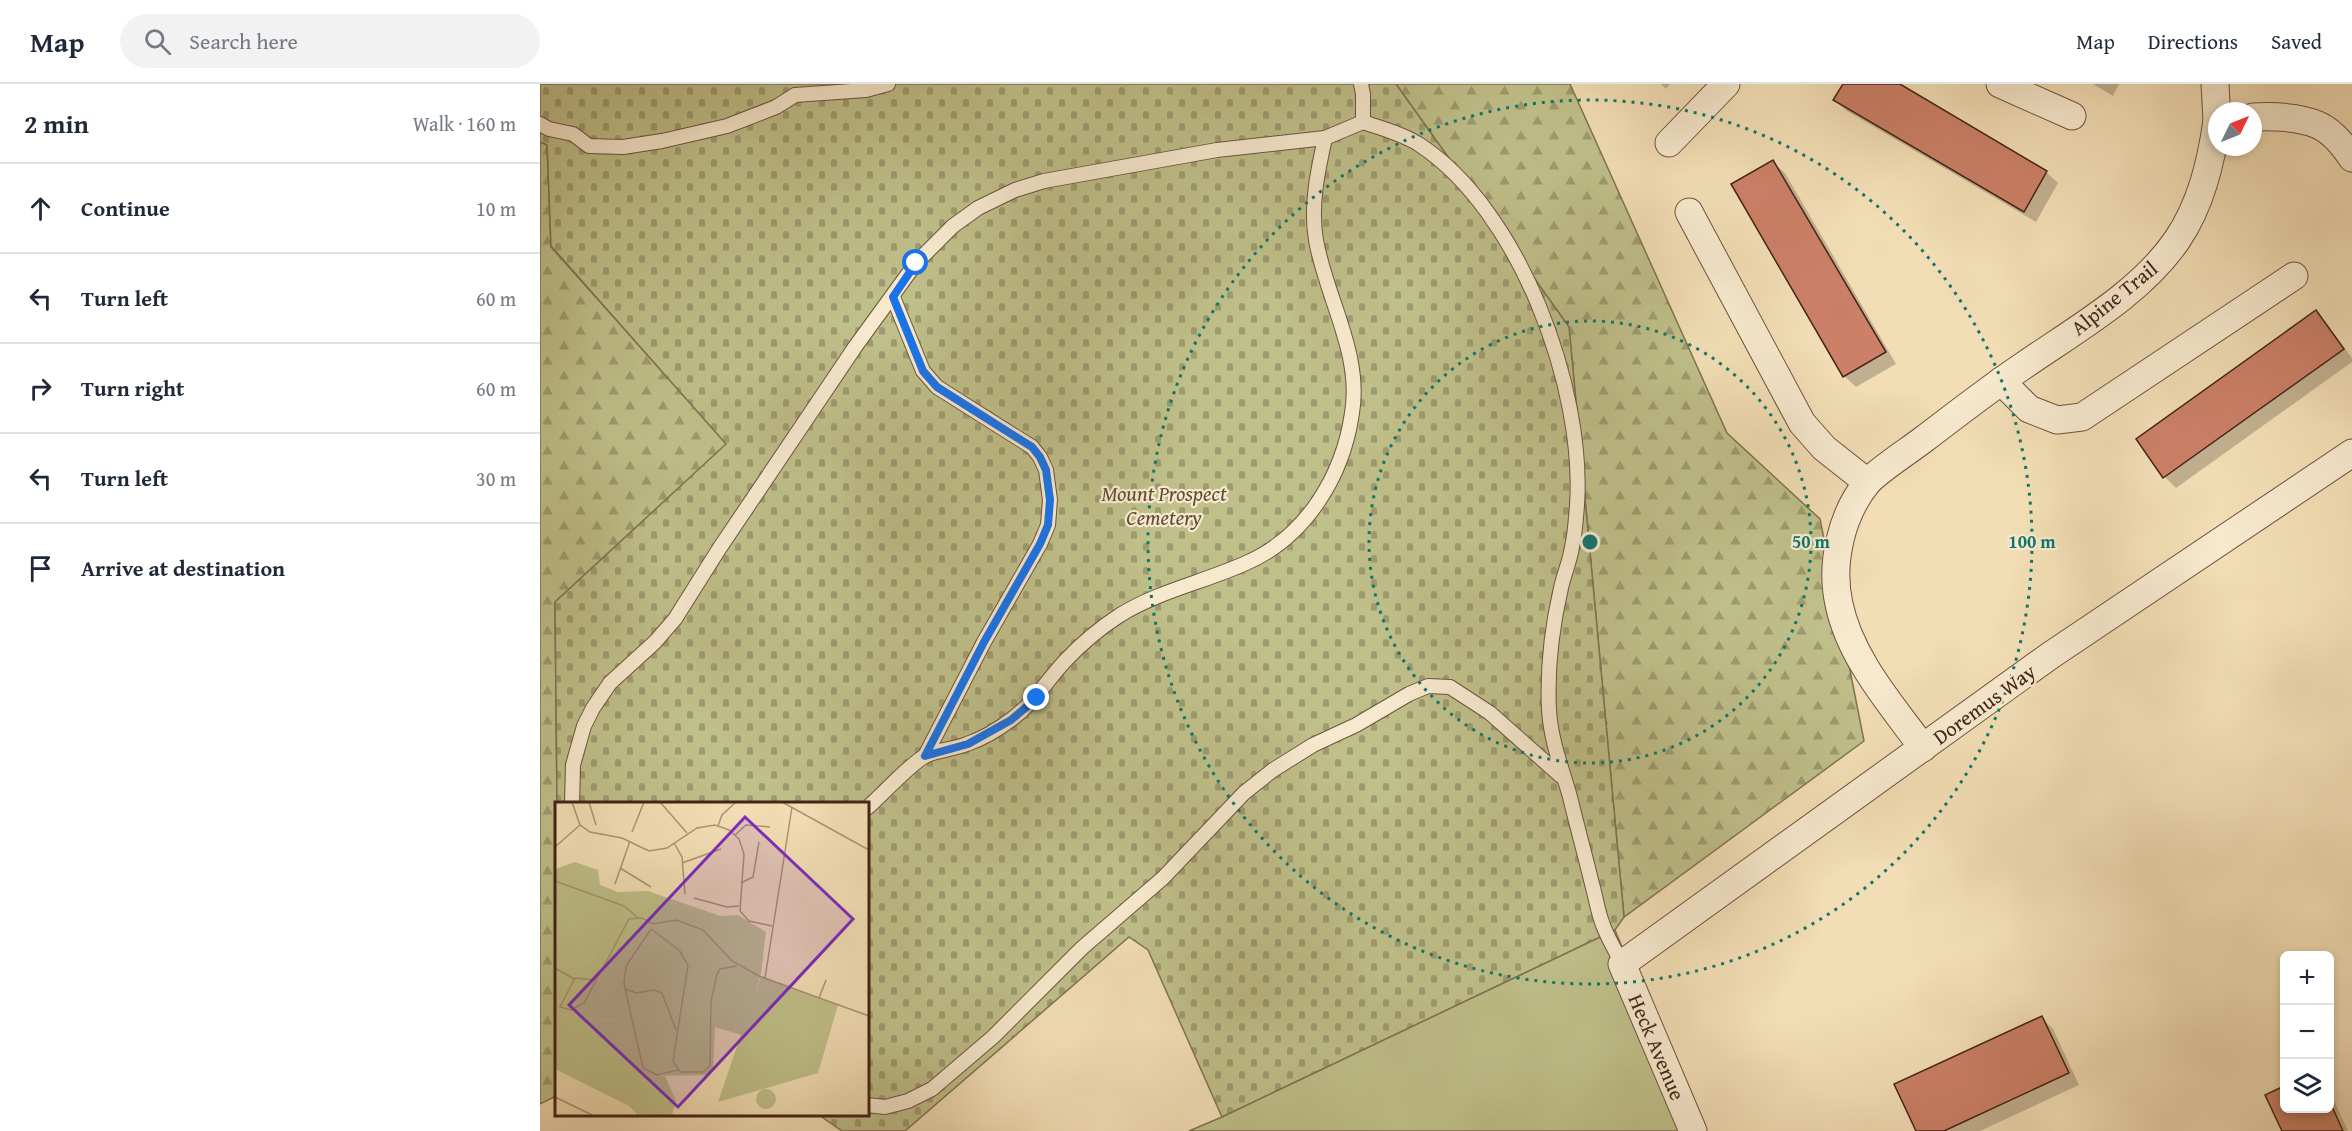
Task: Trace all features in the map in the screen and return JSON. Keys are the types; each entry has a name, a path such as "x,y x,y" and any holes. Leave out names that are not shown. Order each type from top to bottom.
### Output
{"street":[{"path":"1669,142 1726,84"},
{"path":"2000,84 2072,116"},
{"name":"Alpine Trail","path":"2215,84 2216,102"},
{"path":"2262,117 2274,116 2319,126 2342,144 2352,158"},
{"name":"Alpine Trail","path":"1923,748 1881,691 1852,643 1839,604 1836,579 1840,540 1849,513 1868,482 2001,381 2095,316 2162,259 2191,216 2212,156"},
{"path":"1689,212 1802,423 1824,448 1868,482"},
{"path":"2001,381 2029,410 2057,420 2082,417 2294,276"},
{"name":"Doremus Way","path":"1622,964 2061,648 2352,453"},
{"name":"Heck Avenue","path":"1622,964 1693,1131"}],"lane":[{"path":"540,124 549,129 573,134 589,146 624,147 727,126 776,107 792,90 866,90 888,84"},
{"path":"1361,84 1364,94 1364,122"},
{"path":"572,802 573,765 584,726 593,708 610,683 655,642 675,619 725,539 855,347 916,263 953,226 978,208 1015,190 1044,182 1196,153 1298,139 1325,138 1364,122 1407,137 1455,173 1469,189 1510,249 1532,290 1563,379 1578,461 1577,505 1572,548 1556,613 1549,711 1553,743 1603,924 1622,964"},
{"path":"925,756 968,744 1011,720 1037,698 1065,661 1092,636 1119,616 1147,600 1245,564 1263,555 1303,523 1319,500 1334,475 1346,442 1353,411 1354,386 1348,347 1316,240 1314,205 1325,138"},
{"path":"868,807 925,756 984,642 1040,544 1048,525 1050,500 1046,470 1032,447 937,387 923,371 893,297"},
{"path":"868,1105 885,1107 908,1101 932,1089 993,1037 1082,948 1163,878 1244,793 1273,770 1313,745 1356,725 1409,694 1428,686 1450,687 1490,713 1562,777"}],"green space":[{"name":"Mount Prospect Cemetery","path":"540,84 1396,84 1569,327 1624,917 1615,930 1222,1117 1148,950 1129,937 905,1131 842,1131 820,1116 868,1116 868,802 557,802 555,602 726,444 551,246 547,145 540,142"},
{"path":"1396,84 1570,84 1727,433 1820,519 1864,741 1624,917 1569,327"},
{"path":"540,142 547,145 551,247 727,444 555,602 557,802 555,802 555,1096 540,1104"},
{"path":"1615,930 1698,1131 1189,1131 1222,1117"}],"building":[{"path":"1843,84 1900,84 2047,171 2024,212 1833,100"},
{"path":"1773,160 1886,352 1843,377 1731,184"},
{"path":"2316,310 2344,349 2163,478 2136,439"},
{"path":"2042,1016 2069,1073 1944,1131 1916,1131 1894,1084"},
{"path":"2280,1088 2280,1113 2334,1113 2334,1111 2343,1131 2282,1131 2265,1095"}],"route":[{"path":"916,263 893,297 923,371 937,387 1032,447 1046,470 1050,500 1048,525 1040,544 984,642 925,756 968,744 1011,720 1037,698"}]}
